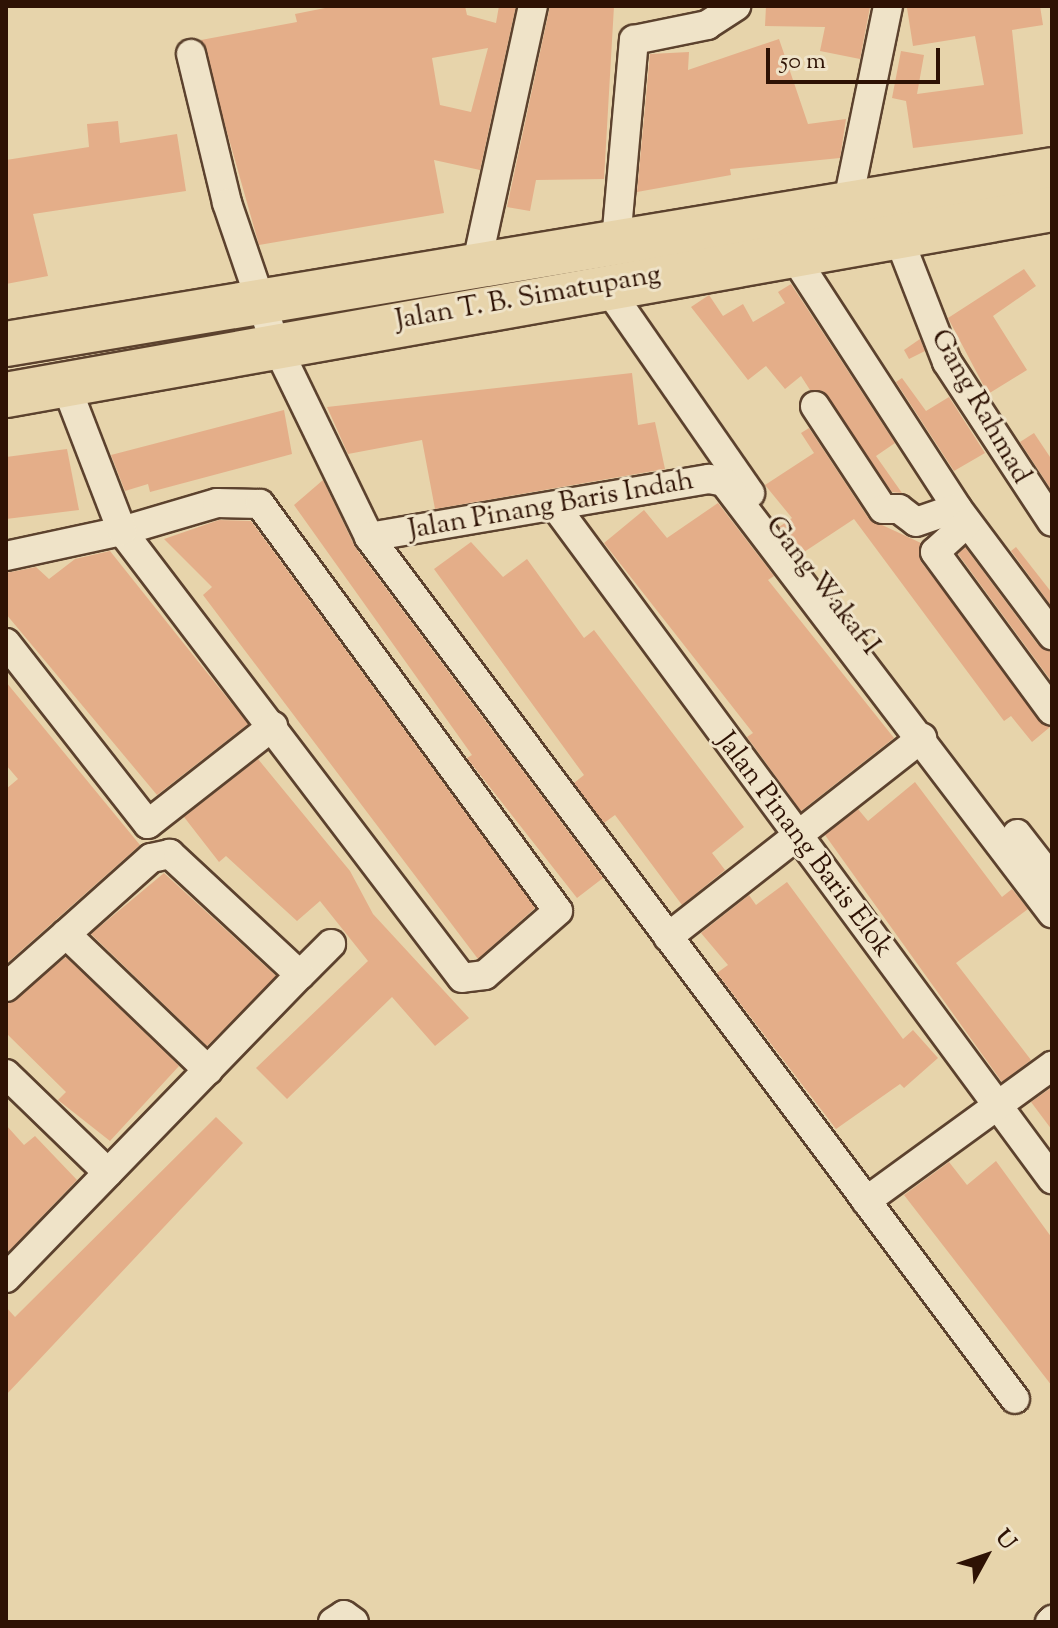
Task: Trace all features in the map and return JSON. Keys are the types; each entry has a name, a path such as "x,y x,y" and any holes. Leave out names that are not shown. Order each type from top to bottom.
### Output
{"main road":[{"name":"Jalan T. B. Simatupang","path":"6,344 258,297 476,267 616,241 877,210 1052,170"},
{"name":"Jalan T. B. Simatupang","path":"6,395 604,283 793,255 877,210 1052,209"}],"street":[{"path":"476,267 533,6"},
{"path":"616,241 634,40 707,25 736,6"},
{"path":"877,210 888,6"},
{"path":"191,54 258,297 275,343 369,537 1015,1399"},
{"name":"Gang Rahmad","path":"877,210 947,362 1052,522"},
{"path":"793,255 962,516 1052,635"},
{"name":"Gang Wakaf I","path":"604,283 736,475 1052,879"},
{"path":"6,556 122,531 217,503 260,504 275,516 558,911 485,975 462,978 122,531 66,386"},
{"path":"815,406 883,509 899,509 916,522 962,516"},
{"name":"Jalan Pinang Baris Indah","path":"369,537 558,510 709,479 730,487 922,738"},
{"name":"Jalan Pinang Baris Elok","path":"558,510 796,838 999,1104 1052,1179"},
{"path":"962,516 935,552 1052,711"},
{"path":"6,643 148,824 273,726"},
{"path":"668,937 922,738 1052,913"},
{"path":"6,987 151,858 170,854 300,975"},
{"path":"66,934 208,1070"},
{"path":"7,1275 331,944"},
{"path":"866,1201 1052,1066"},
{"path":"6,1074 108,1173"},
{"path":"333,1622 344,1615 354,1622"}],"building":[{"path":"335,6 465,6 467,15 496,23 499,6 516,6 480,170 434,160 444,213 259,245 201,40 297,22 295,14","holes":["488,48 471,112 440,105 432,58"]},
{"path":"550,6 614,6 604,179 536,180 530,211 507,207"},
{"path":"766,6 870,7 860,59 820,51 825,27 765,26"},
{"path":"1040,6 1043,25 1012,30 1023,134 913,148 906,101 892,98 901,51 924,55 917,94 984,85 975,36 913,46 907,8"},
{"path":"779,39 808,124 846,119 840,158 730,169 731,175 637,192 650,54 689,52 688,70"},
{"path":"118,121 120,143 177,134 186,191 33,214 48,276 6,284 6,160 89,147 87,124"},
{"path":"1024,269 1036,286 993,316 1027,370 988,394 948,318"},
{"path":"791,284 895,443 876,456 902,493 892,492 823,391 810,390 801,376 785,389 766,366 748,380 691,307 709,295 723,316 743,304 753,322 785,303 778,292"},
{"path":"920,339 925,351 909,359 904,350"},
{"path":"632,373 638,425 655,422 665,469 435,509 422,440 348,454 327,407"},
{"path":"902,378 926,411 949,397 985,453 954,471 896,382"},
{"path":"284,410 292,454 150,492 148,484 125,491 111,455"},
{"path":"809,428 869,519 921,543 921,562 1050,727 1032,742 1011,716 1004,721 854,519 801,554 779,527 792,518 765,485 814,453 801,433"},
{"path":"1034,433 1052,460 1052,491 1020,442"},
{"path":"67,449 79,510 6,519 6,457"},
{"path":"323,480 355,547 603,878 577,898 467,758 472,755 294,505"},
{"path":"718,503 774,576 768,580 894,738 801,811 747,737 753,733 604,543 644,510 667,538"},
{"path":"219,520 251,521 535,908 478,959 203,595 212,587 164,539"},
{"path":"471,542 503,577 527,559 584,638 594,630 744,827 712,853 725,870 682,905 615,815 604,823 574,783 584,775 434,569"},
{"path":"965,547 1038,645 1052,652 1052,682 958,554"},
{"path":"1016,547 1052,593 1052,607 1011,551"},
{"path":"110,551 248,724 157,795 6,614 6,573 36,567 49,579 75,559"},
{"path":"6,682 140,845 6,964 6,789 18,779 6,765"},
{"path":"258,759 350,871 373,914 469,1018 435,1046 392,997 287,1099 256,1068 368,961 320,901 297,921 226,856 219,862 184,817"},
{"path":"915,782 1002,897 1012,889 1028,909 956,963 1031,1060 1002,1082 825,835 858,809 868,821"},
{"path":"164,873 276,976 207,1046 91,934"},
{"path":"787,882 903,1039 913,1030 938,1058 904,1088 900,1084 836,1129 717,973 728,965 701,933 749,895 756,905"},
{"path":"66,957 179,1066 110,1141 58,1100 66,1092 6,1033 6,1004"},
{"path":"1052,1087 1052,1130 1031,1102"},
{"path":"216,1117 243,1143 6,1395 6,1307 15,1317"},
{"path":"6,1125 24,1145 35,1136 77,1180 6,1254"},
{"path":"996,1161 1052,1238 1052,1386 904,1195 949,1162 967,1185"}]}
